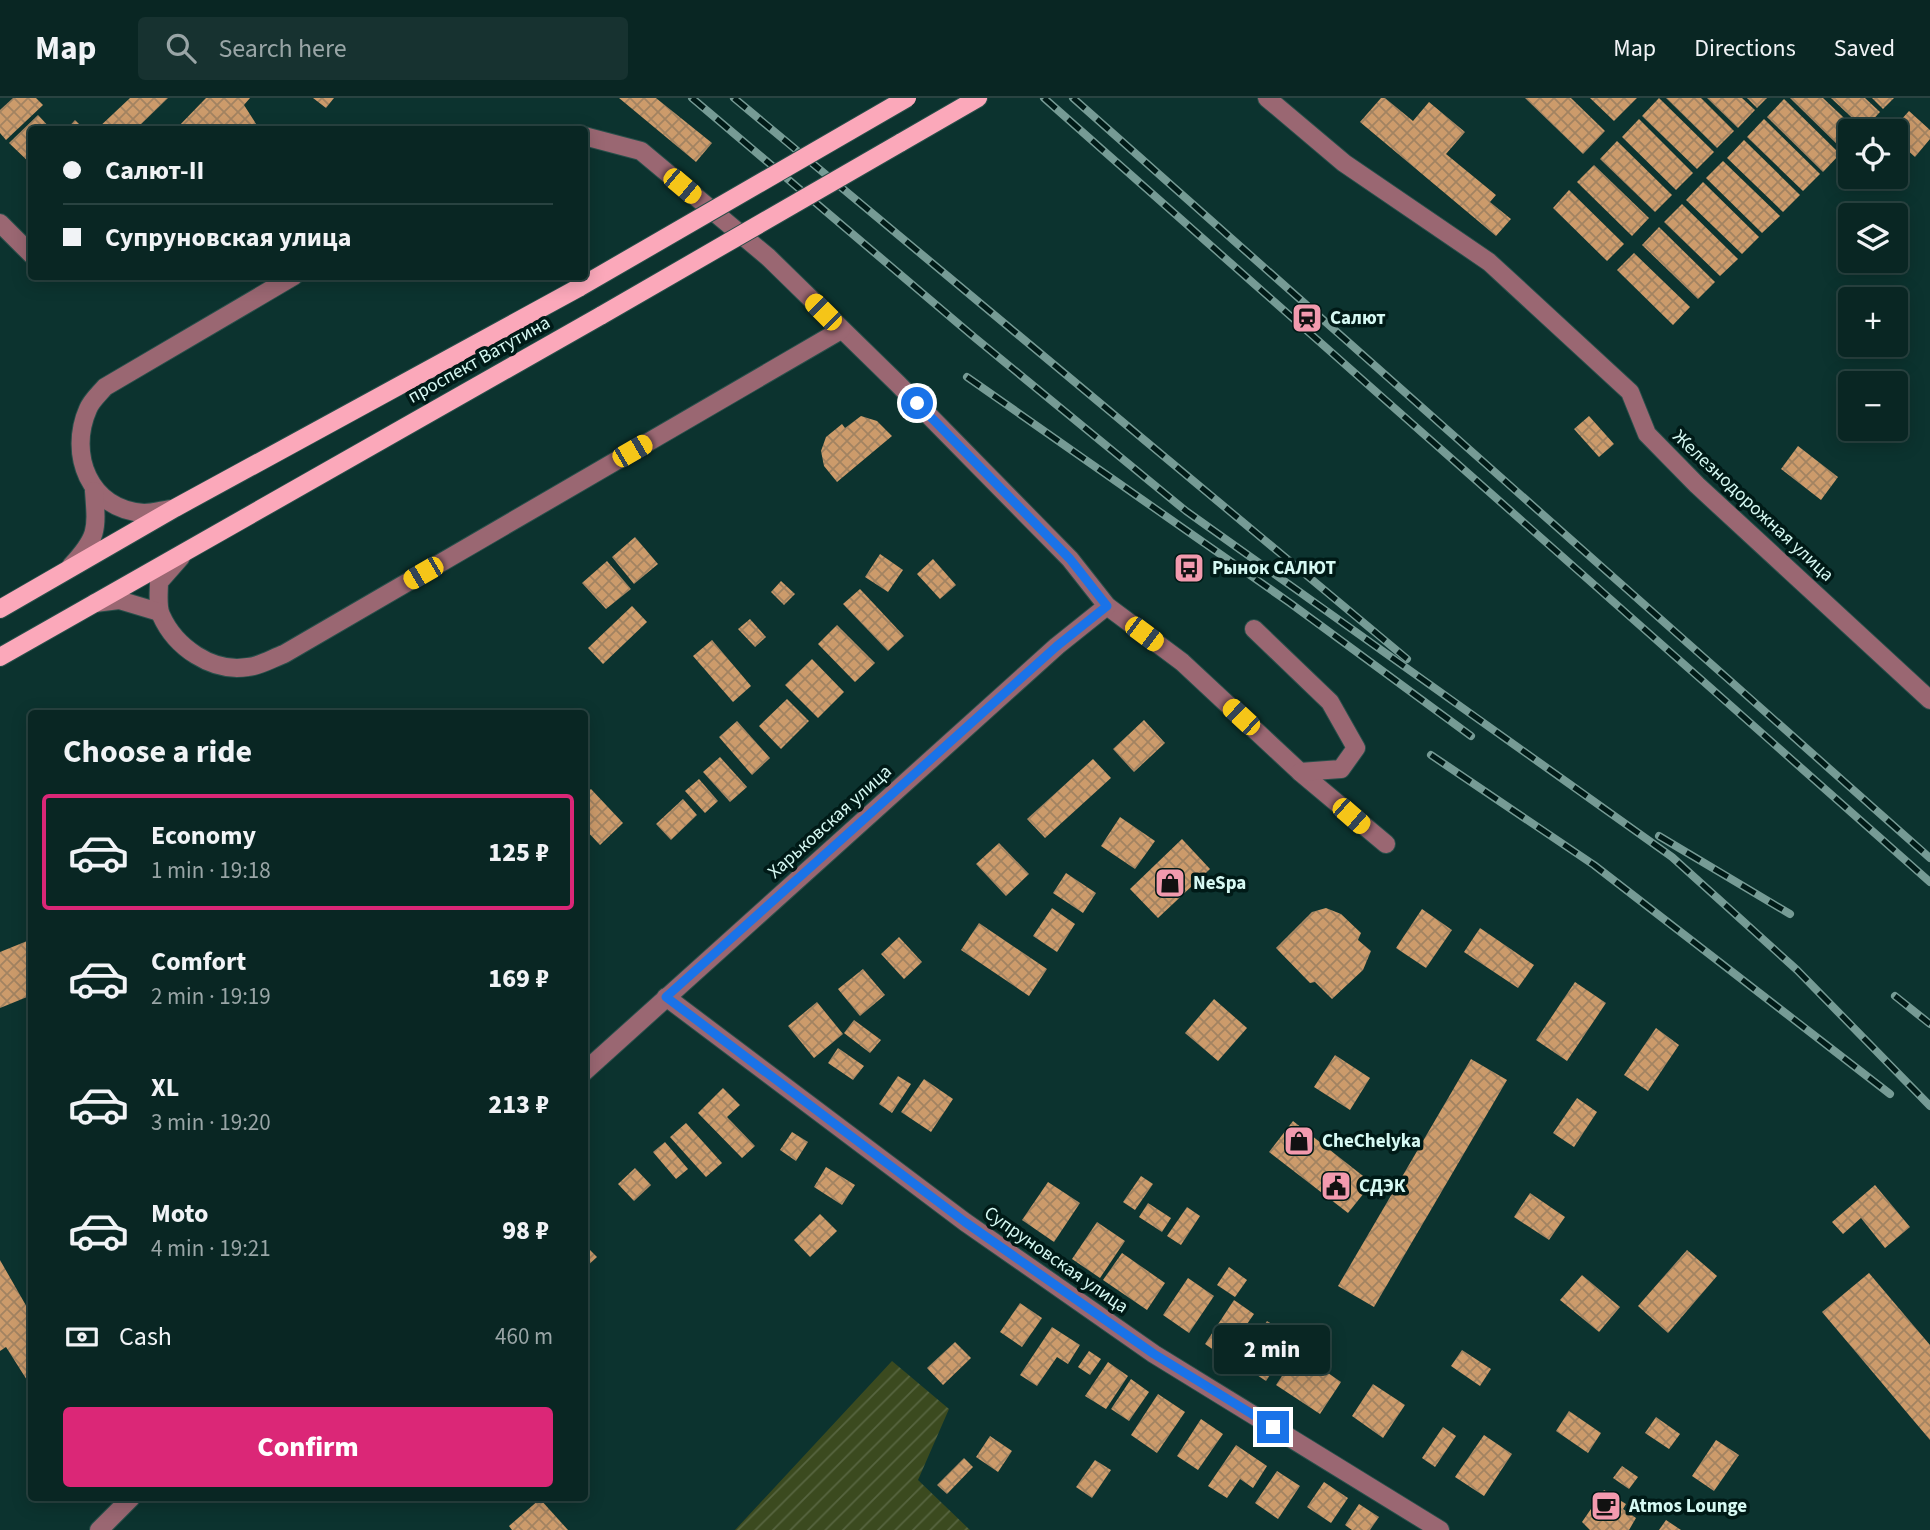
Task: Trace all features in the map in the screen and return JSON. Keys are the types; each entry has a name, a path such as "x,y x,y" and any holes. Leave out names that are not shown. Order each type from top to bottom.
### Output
{"main road":[{"name":"проспект Ватутина","path":"0,608 175,508 580,287 907,98"},
{"name":"проспект Ватутина","path":"0,657 978,98"}],"street":[{"name":"Железнодорожная улица","path":"1267,98 1344,163 1489,262 1630,392 1647,434 1697,485 1930,700"},
{"path":"588,137 641,151 768,257 898,384 1070,559 1107,606 1182,662 1300,772 1385,844"},
{"path":"0,222 28,251"},
{"path":"69,568 93,542 96,518 94,491 80,456 80,433 89,406 105,387 287,280"},
{"path":"191,547 159,582 159,612 177,639 193,654 214,664 248,668 284,654 841,330"},
{"path":"94,491 112,504 144,513 175,508"},
{"path":"89,604 119,600 159,612"},
{"name":"Харьковская улица","path":"588,1068 1047,655 1107,606"},
{"path":"1254,629 1330,702 1356,748 1341,769 1300,772"},
{"name":"Супруновская улица","path":"666,997 965,1222 1154,1354 1440,1530"},
{"path":"99,1530 128,1501"}],"green space":[{"path":"892,1361 949,1409 918,1480 970,1530 735,1530"}],"building":[{"path":"13,98 36,98 43,105 6,140 0,133 0,110"},
{"path":"130,98 168,98 139,126 100,126"},
{"path":"206,98 250,98 244,105 257,126 179,126"},
{"path":"313,98 334,98 326,108"},
{"path":"619,98 656,98 712,143 696,162"},
{"path":"1381,98 1385,98 1413,121 1429,102 1465,132 1446,154 1496,195 1490,202 1511,219 1496,236 1360,122"},
{"path":"1525,98 1571,98 1605,131 1583,154"},
{"path":"1590,98 1637,98 1614,121"},
{"path":"1659,98 1714,152 1697,169 1642,116"},
{"path":"1666,98 1701,98 1734,131 1717,148"},
{"path":"1707,98 1742,98 1755,110 1738,128"},
{"path":"1747,98 1767,98 1757,108"},
{"path":"1790,98 1823,98 1845,119 1838,119 1838,145"},
{"path":"1831,98 1865,98 1880,112 1873,119 1853,119"},
{"path":"1872,98 1894,98 1883,109"},
{"path":"1784,99 1838,152 1838,156 1823,172 1767,117"},
{"path":"1909,111 1930,130 1930,139 1915,157 1908,151 1908,119 1902,119"},
{"path":"38,115 48,126 28,126 28,161 9,143"},
{"path":"1639,119 1693,173 1676,190 1622,137"},
{"path":"1764,119 1820,174 1803,191 1747,137"},
{"path":"75,120 81,126 70,126"},
{"path":"1744,140 1800,195 1783,212 1727,158"},
{"path":"1617,141 1672,195 1655,212 1600,159"},
{"path":"1723,161 1780,216 1762,233 1706,178"},
{"path":"1594,165 1649,218 1632,236 1577,182"},
{"path":"1703,182 1759,237 1742,254 1686,200"},
{"path":"1569,190 1624,244 1607,261 1553,208"},
{"path":"1682,204 1738,259 1720,276 1664,222"},
{"path":"1659,227 1715,282 1698,299 1642,245"},
{"path":"1634,253 1690,307 1673,325 1617,270"},
{"path":"861,416 877,421 892,436 837,482 824,466 821,451 826,437 842,424 845,428"},
{"path":"1589,416 1614,444 1599,457 1574,429"},
{"path":"1798,446 1838,477 1821,500 1781,469"},
{"path":"635,537 658,564 634,584 612,557"},
{"path":"880,554 903,570 888,592 865,577"},
{"path":"933,559 956,585 940,599 917,574"},
{"path":"607,561 631,589 606,609 582,583"},
{"path":"781,581 795,594 784,605 771,592"},
{"path":"860,589 904,636 888,651 843,604"},
{"path":"632,606 647,622 603,664 588,648"},
{"path":"750,619 766,637 755,647 738,629"},
{"path":"837,625 875,663 855,682 818,644"},
{"path":"712,640 751,686 733,702 693,656"},
{"path":"812,659 844,692 818,718 785,685"},
{"path":"787,699 809,721 781,749 759,726"},
{"path":"1144,720 1165,743 1134,772 1113,749"},
{"path":"737,721 770,758 752,775 719,737"},
{"path":"720,757 747,787 730,802 703,772"},
{"path":"1093,759 1111,778 1045,838 1027,819"},
{"path":"699,779 718,801 705,813 685,791"},
{"path":"591,789 623,823 600,845 588,832 588,792"},
{"path":"683,799 697,815 671,840 656,824"},
{"path":"1120,817 1155,841 1135,869 1101,846"},
{"path":"1182,839 1210,869 1158,918 1130,889"},
{"path":"999,843 1029,874 1006,896 976,864"},
{"path":"1066,873 1096,893 1083,913 1053,893"},
{"path":"1052,908 1075,924 1057,952 1033,936"},
{"path":"1326,908 1341,914 1361,933 1358,940 1371,951 1363,970 1332,999 1315,982 1310,983 1276,948 1312,912"},
{"path":"1422,909 1452,930 1426,968 1396,948"},
{"path":"979,923 1047,969 1029,996 961,950"},
{"path":"1480,928 1534,965 1518,988 1464,952"},
{"path":"899,937 922,962 904,979 881,954"},
{"path":"28,941 28,997 0,1008 0,952"},
{"path":"863,969 885,995 860,1016 838,989"},
{"path":"1575,982 1606,1003 1567,1061 1536,1040"},
{"path":"1214,999 1247,1028 1218,1061 1185,1033"},
{"path":"817,1002 843,1034 814,1058 788,1026"},
{"path":"854,1020 881,1040 870,1053 844,1033"},
{"path":"1656,1028 1679,1045 1648,1091 1624,1075"},
{"path":"838,1048 864,1066 853,1080 828,1063"},
{"path":"1335,1055 1370,1078 1350,1110 1314,1087"},
{"path":"1471,1059 1507,1080 1374,1307 1338,1286"},
{"path":"898,1076 911,1084 892,1113 879,1104"},
{"path":"924,1079 953,1099 931,1132 901,1112"},
{"path":"723,1088 740,1105 727,1117 755,1146 742,1158 698,1113"},
{"path":"1577,1098 1597,1112 1574,1147 1553,1133"},
{"path":"1293,1121 1372,1183 1348,1213 1269,1152"},
{"path":"686,1123 722,1163 706,1177 670,1137"},
{"path":"792,1132 808,1142 796,1161 780,1150"},
{"path":"665,1142 688,1169 676,1179 653,1152"},
{"path":"826,1167 855,1185 842,1205 814,1187"},
{"path":"635,1168 651,1185 634,1201 618,1184"},
{"path":"1141,1176 1153,1184 1135,1210 1123,1202"},
{"path":"1048,1182 1080,1203 1054,1242 1022,1220"},
{"path":"1875,1185 1910,1227 1885,1248 1861,1218 1843,1234 1832,1222"},
{"path":"1530,1193 1565,1217 1549,1240 1514,1217"},
{"path":"1148,1203 1171,1218 1162,1232 1139,1217"},
{"path":"1187,1207 1200,1216 1181,1245 1167,1236"},
{"path":"820,1214 837,1231 810,1257 794,1240"},
{"path":"1097,1222 1125,1241 1100,1278 1072,1259"},
{"path":"588,1248 597,1257 588,1265"},
{"path":"1687,1250 1717,1276 1668,1333 1638,1306"},
{"path":"1122,1253 1165,1283 1147,1310 1103,1280"},
{"path":"0,1260 28,1309 28,1382 6,1347 0,1351"},
{"path":"1229,1267 1247,1280 1235,1297 1217,1285"},
{"path":"1869,1273 1930,1345 1930,1440 1822,1312"},
{"path":"1582,1275 1620,1307 1599,1332 1560,1300"},
{"path":"1188,1278 1214,1296 1189,1333 1163,1315"},
{"path":"1234,1300 1254,1314 1224,1357 1205,1344"},
{"path":"1020,1303 1042,1318 1022,1347 1000,1332"},
{"path":"1267,1321 1294,1339 1266,1381 1239,1363"},
{"path":"1052,1327 1080,1345 1068,1364 1057,1357 1037,1386 1020,1375"},
{"path":"955,1342 971,1358 943,1385 927,1368"},
{"path":"1462,1350 1491,1369 1480,1386 1451,1366"},
{"path":"1089,1351 1101,1359 1090,1375 1078,1367"},
{"path":"1298,1352 1341,1382 1320,1414 1276,1385"},
{"path":"1108,1362 1128,1376 1106,1409 1085,1396"},
{"path":"1131,1379 1149,1392 1129,1421 1111,1409"},
{"path":"1373,1384 1405,1405 1383,1438 1352,1416"},
{"path":"1158,1394 1185,1412 1157,1453 1131,1435"},
{"path":"1569,1411 1601,1433 1588,1453 1556,1431"},
{"path":"1656,1417 1680,1434 1669,1449 1645,1433"},
{"path":"1201,1419 1223,1434 1198,1470 1177,1456"},
{"path":"1443,1427 1456,1436 1435,1467 1422,1458"},
{"path":"1484,1435 1512,1454 1484,1496 1455,1477"},
{"path":"990,1436 1012,1451 998,1472 976,1457"},
{"path":"1716,1440 1739,1455 1714,1491 1692,1476"},
{"path":"1236,1445 1267,1466 1253,1488 1240,1479 1227,1498 1208,1486"},
{"path":"964,1458 973,1467 947,1494 937,1485"},
{"path":"1095,1460 1111,1470 1092,1498 1076,1487"},
{"path":"1622,1466 1638,1477 1629,1489 1613,1478"},
{"path":"1277,1471 1300,1486 1278,1519 1255,1503"},
{"path":"1324,1482 1348,1498 1331,1523 1307,1507"},
{"path":"1604,1490 1626,1504 1623,1509 1636,1518 1629,1530 1590,1530 1582,1522"},
{"path":"538,1501 542,1501 568,1530 512,1530 509,1526"},
{"path":"1359,1504 1379,1517 1370,1530 1352,1530 1345,1525"},
{"path":"1666,1520 1681,1530 1659,1530"}],"railway":[{"path":"692,98 974,337 1186,511 1672,857 1797,970 1930,1106"},
{"path":"734,98 1407,659"},
{"path":"1044,98 1930,882"},
{"path":"1073,98 1930,858"},
{"path":"967,377 1290,603 1471,736"},
{"path":"1431,755 1594,865 1890,1094"},
{"path":"1659,836 1790,914"},
{"path":"1895,996 1930,1024"}],"place":[{"name":"Салют","path":"1307,318"},
{"name":"Рынок САЛЮТ","path":"1189,568"},
{"name":"NeSpa","path":"1170,883"},
{"name":"CheChelyka","path":"1299,1141"},
{"name":"СДЭК","path":"1336,1186"},
{"name":"Atmos Lounge","path":"1606,1506"}],"route":[{"path":"917,403 1070,559 1107,606 1057,646 666,997 965,1222 1154,1354 1273,1427"}]}
